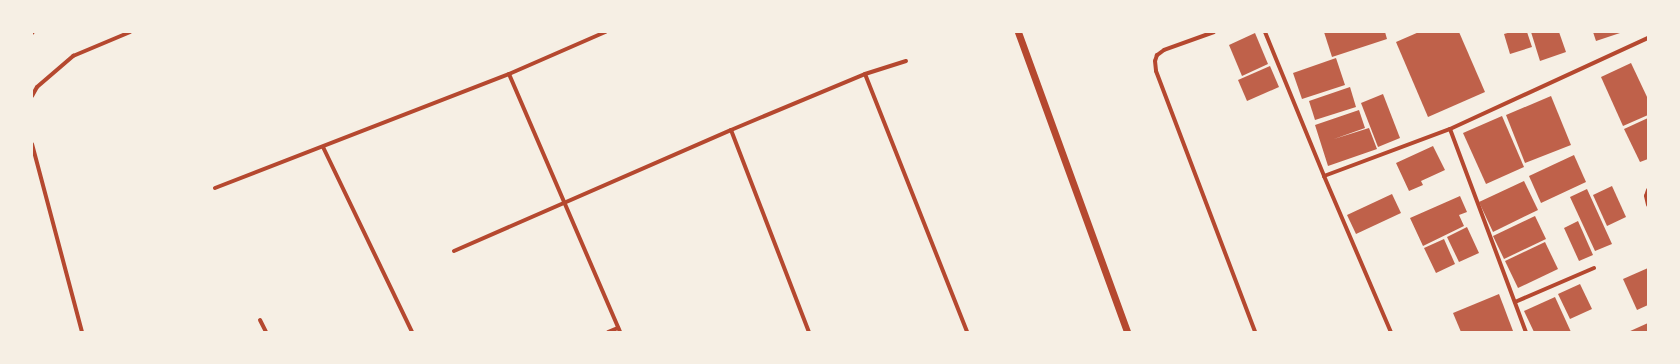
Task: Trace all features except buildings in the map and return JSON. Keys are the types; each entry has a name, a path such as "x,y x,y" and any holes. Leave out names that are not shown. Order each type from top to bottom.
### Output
{"street":[{"path":"32,96 38,87 73,56 130,32"},
{"path":"215,188 509,74 605,32"},
{"path":"1018,32 1127,332"},
{"path":"1213,32 1164,50 1157,55 1155,61 1156,71 1255,332"},
{"path":"1265,32 1324,176 1391,332"},
{"path":"1324,176 1450,129 1648,38"},
{"path":"454,251 565,204 731,130 865,74 906,61"},
{"path":"509,74 619,330 608,332"},
{"path":"865,74 967,332"},
{"path":"1450,129 1526,332"},
{"path":"731,130 809,332"},
{"path":"32,144 82,332"},
{"path":"323,146 412,332"},
{"path":"1648,190 1646,196 1648,205"},
{"path":"1514,302 1594,268"},
{"path":"260,320 266,332"}]}
